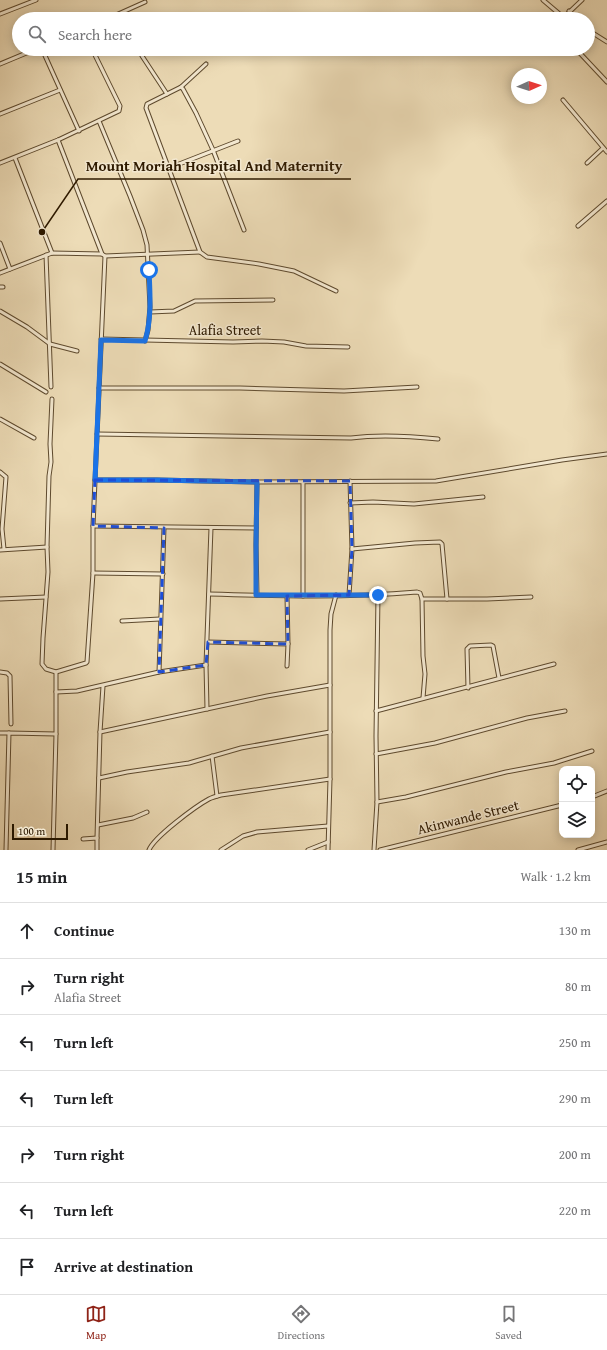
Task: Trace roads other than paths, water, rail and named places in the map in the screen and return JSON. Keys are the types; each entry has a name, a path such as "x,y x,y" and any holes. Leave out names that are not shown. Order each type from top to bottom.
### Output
{"street":[{"path":"0,14 36,0"},
{"path":"543,0 556,12"},
{"path":"569,12 582,0"},
{"path":"123,12 145,2"},
{"path":"595,34 607,42"},
{"path":"0,64 19,56"},
{"path":"45,56 79,131"},
{"path":"0,163 58,140 117,113 120,106 95,56"},
{"path":"142,56 167,94"},
{"path":"583,56 607,82"},
{"path":"200,252 146,105 181,87 206,64"},
{"path":"181,87 196,113 213,150 244,230"},
{"path":"0,114 60,90"},
{"path":"563,100 607,152"},
{"path":"99,121 143,230 147,245 150,312 145,341"},
{"path":"52,399 47,547 48,572 42,664 46,669 56,672 87,662 93,573 93,526 104,255 58,140"},
{"path":"169,168 238,141"},
{"path":"587,163 603,148"},
{"path":"14,158 52,253"},
{"path":"578,226 607,201"},
{"path":"0,243 10,269"},
{"path":"0,273 52,253 104,255 200,252 207,256 294,271 336,291"},
{"path":"46,255 52,387"},
{"path":"150,312 169,312 195,301 273,300"},
{"path":"0,311 27,327 50,344 76,350"},
{"name":"Alafia Street","path":"101,340 262,341 284,342 306,346 348,347"},
{"path":"0,364 46,392"},
{"path":"99,388 344,390 417,387"},
{"path":"0,419 34,438"},
{"path":"97,434 351,438 372,435 404,435 438,439"},
{"path":"95,480 257,482 436,481 607,454"},
{"path":"0,472 4,474 6,480 2,529 4,549"},
{"path":"348,595 352,549 350,481"},
{"path":"256,595 257,482"},
{"path":"303,482 303,596"},
{"path":"350,503 373,502 414,504 483,497"},
{"path":"93,526 256,528"},
{"path":"159,672 164,528"},
{"path":"207,709 206,665 211,528"},
{"path":"352,549 440,542 442,544 446,599"},
{"path":"0,550 47,547"},
{"path":"93,573 163,574"},
{"path":"209,594 303,596 420,593 422,599 423,656 425,674 423,698"},
{"path":"328,850 331,614 336,595"},
{"path":"374,850 377,802 376,711 378,595"},
{"path":"287,596 287,666"},
{"path":"0,599 46,597"},
{"path":"422,599 531,597"},
{"path":"122,621 160,619"},
{"path":"208,642 288,644"},
{"path":"468,688 468,649 470,646 491,644 493,646 499,678"},
{"path":"376,711 423,698 468,688 499,678 554,664"},
{"path":"56,692 77,691 159,672 206,665"},
{"path":"0,672 7,673 10,676 11,724"},
{"path":"53,850 56,672"},
{"path":"100,732 330,685"},
{"path":"98,850 100,732 103,686"},
{"path":"376,754 435,743 528,718 565,711"},
{"path":"99,778 127,772 189,763 241,748 330,732"},
{"path":"0,733 56,734"},
{"path":"6,850 9,733"},
{"path":"377,802 400,798 506,772 554,763 592,751"},
{"path":"212,756 216,796"},
{"path":"149,850 152,843 163,833 204,802 216,796 330,780"},
{"path":"595,796 607,791"},
{"name":"Akinwande Street","path":"380,850 559,806"},
{"path":"98,825 133,818 147,812"},
{"path":"221,850 243,836 257,832 328,826"},
{"path":"83,839 98,838"},
{"path":"308,850 328,842"},
{"path":"578,850 607,842"}],"place":[{"name":"Mount Moriah Hospital And Maternity","path":"42,232"}]}
